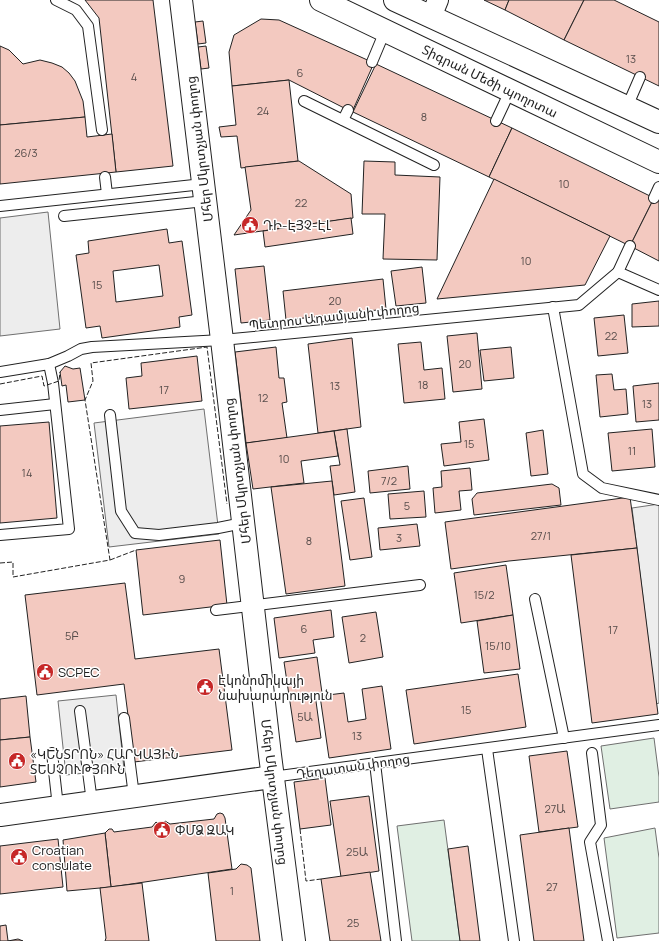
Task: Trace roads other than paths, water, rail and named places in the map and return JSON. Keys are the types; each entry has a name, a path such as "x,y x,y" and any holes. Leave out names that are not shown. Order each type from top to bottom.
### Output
{"street":[{"name":"Մհեր Մկրտչյան փողոց","path":"180,0 222,340 272,777 294,941"},
{"name":"Տիգրան Մեծի պողոտա","path":"321,0 659,162"},
{"path":"395,0 435,8 659,122"},
{"name":"Դեղատան փողոց","path":"0,814 272,777"}],"lane":[{"path":"56,0 76,10 88,26 102,130"},
{"path":"372,62 385,31"},
{"path":"627,107 640,77"},
{"path":"496,121 510,91"},
{"path":"304,101 434,165"},
{"path":"344,120 348,110"},
{"path":"105,177 107,194"},
{"path":"654,198 659,187"},
{"path":"0,206 107,194 204,192"},
{"path":"64,216 204,192"},
{"path":"630,246 618,272 659,290"},
{"name":"Պետրոս Ադամյանի փողոց","path":"0,372 49,364 81,349 92,347 222,340 579,305 618,272"},
{"path":"553,307 583,474 602,488 659,500"},
{"path":"0,535 69,529 49,364"},
{"path":"0,410 55,404"},
{"path":"110,415 120,511 135,533 159,535 218,528 243,523"},
{"path":"216,610 420,585"},
{"path":"535,599 564,738"},
{"path":"80,711 92,802"},
{"path":"124,718 134,796"},
{"name":"Դեղատան փողոց","path":"272,777 659,725"},
{"path":"487,748 514,941"},
{"path":"52,753 58,807"},
{"path":"592,753 601,825 590,842 608,941"},
{"path":"376,764 396,941"}],"place":[{"name":"ԴԻ-ԷՅՉ-ԷԼ","path":"250,225"},
{"name":"SCPEC","path":"45,672"},
{"name":"Էկոնոմիկայի նախարարություն","path":"205,687"},
{"name":"«ԿԵՆՏՐՈՆ» ՀԱՐԿԱՅԻՆ ՏԵՍՉՈՒԹՅՈՒՆ","path":"17,761"},
{"name":"ՓՄՁ ԶԱԿ","path":"162,830"},
{"name":"Croatian consulate","path":"19,857"}]}
